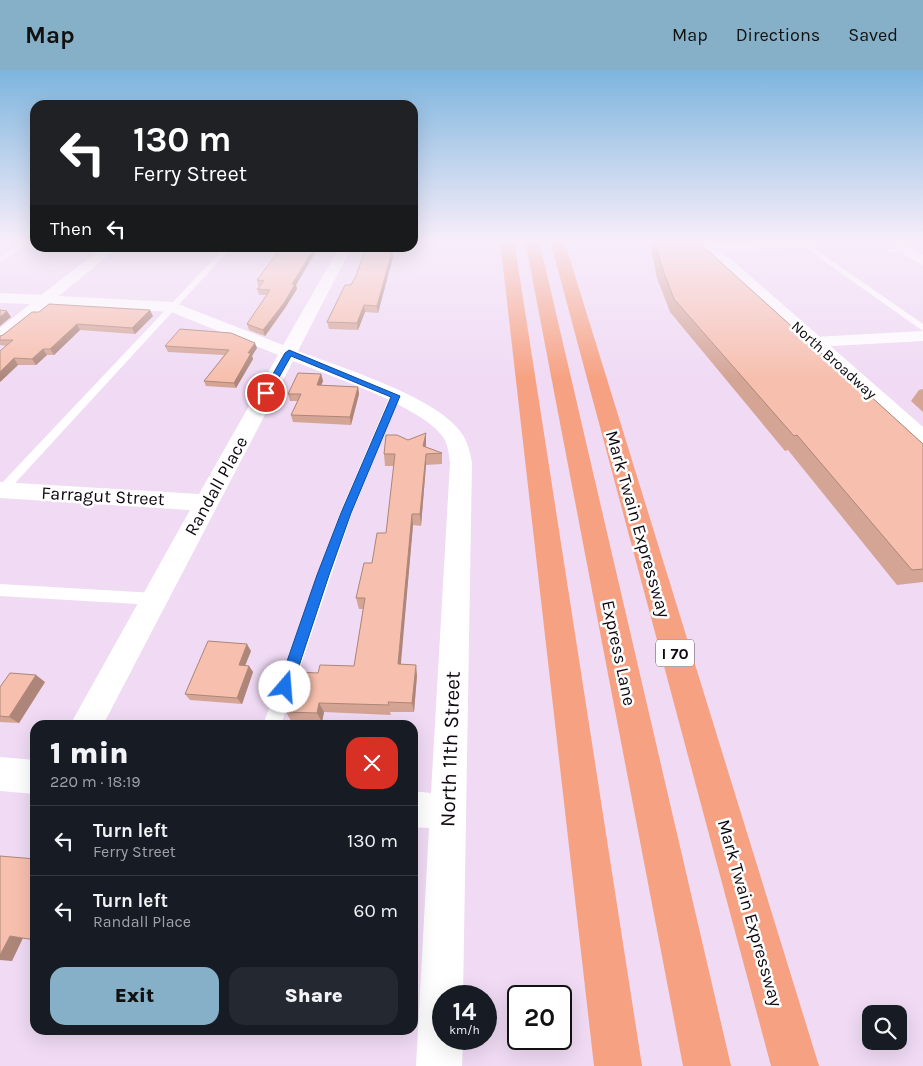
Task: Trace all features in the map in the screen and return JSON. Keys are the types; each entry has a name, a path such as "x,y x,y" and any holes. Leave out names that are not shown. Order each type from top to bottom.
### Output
{"highway":[{"path":"513,286 618,1066"},
{"name":"Express Lane","path":"542,286 707,1066"},
{"name":"Mark Twain Expressway","path":"570,286 795,1066"}],"main road":[{"name":"North Broadway","path":"752,286 923,440"}],"street":[{"path":"0,336 62,286"},
{"name":"Randall Place","path":"89,720 324,286"},
{"path":"0,298 173,307 396,396"},
{"path":"814,342 923,336"},
{"name":"North 11th Street","path":"396,396 426,412 452,433 459,448 461,462 439,1066"},
{"name":"Farragut Street","path":"1,490 206,503"},
{"path":"0,774 30,777"},
{"path":"418,810 448,812"}],"lane":[{"path":"1,490 13,480 164,314 192,286"},
{"path":"863,286 923,328"},
{"path":"274,720 346,513 396,396"},
{"path":"0,590 154,599"}],"building":[{"path":"259,286 294,286 284,303 263,330 247,324 270,290 257,289"},
{"path":"344,286 382,286 377,306 364,305 357,323 327,322"},
{"path":"669,286 747,286 923,444 923,569 912,570 797,435 794,436 674,299"},
{"path":"49,304 150,310 132,328 77,324 50,349 43,349 32,359 14,358 0,372 0,351 13,340 0,340 0,336 32,312 39,312"},
{"path":"0,310 7,311 0,317"},
{"path":"180,329 231,333 255,343 248,353 251,353 234,383 204,381 229,350 165,346"},
{"path":"298,373 321,374 317,385 358,387 350,417 291,415 301,394 288,394"},
{"path":"426,433 423,446 442,453 426,454 420,514 412,514 398,664 416,665 412,703 388,702 389,705 319,703 317,713 286,712 296,672 318,673 320,665 354,666 365,598 356,598 364,563 372,563 377,533 386,533 395,454 384,454 386,435 397,435 408,440"},
{"path":"208,641 247,644 239,665 249,666 237,698 185,694"},
{"path":"10,673 36,675 9,717 0,716 0,687"},
{"path":"0,856 30,859 30,939 10,936 0,955"}],"route":[{"path":"266,393 289,353 396,396 346,513 285,687"}]}
